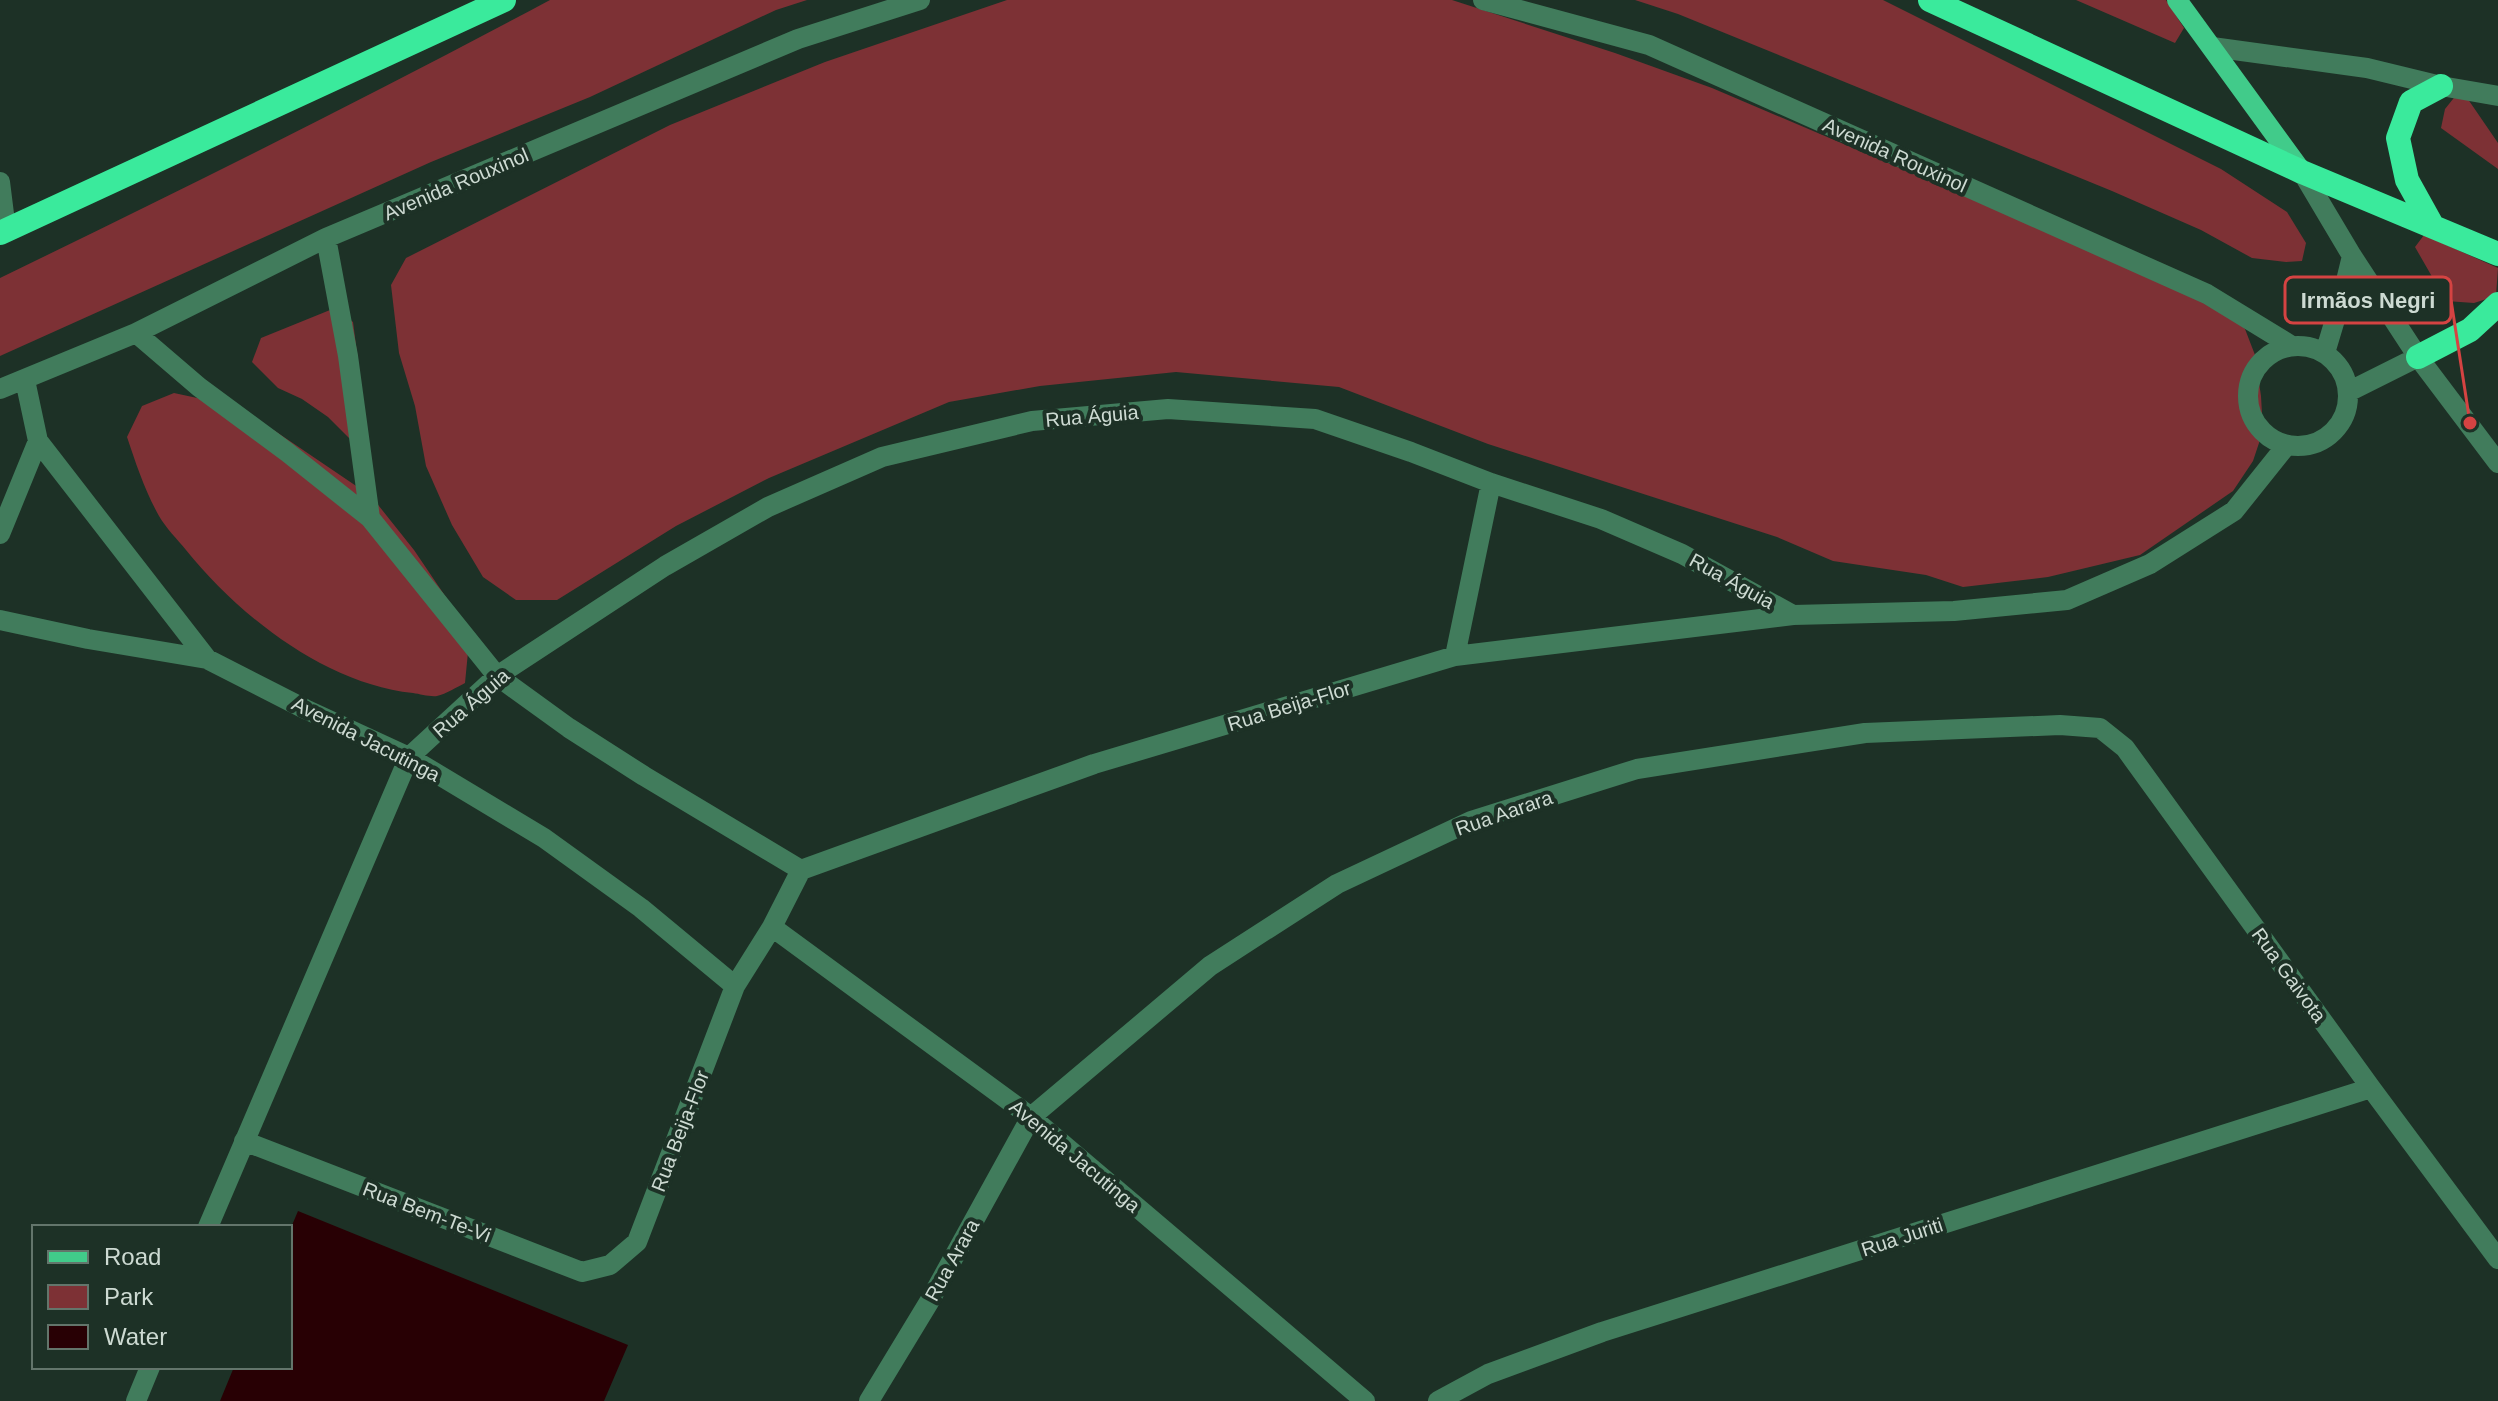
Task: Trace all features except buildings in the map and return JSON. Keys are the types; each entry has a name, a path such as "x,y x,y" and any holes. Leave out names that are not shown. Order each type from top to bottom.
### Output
{"highway":[{"path":"3,232 504,0"},
{"path":"1930,0 2302,172 2498,254"},
{"path":"2432,225 2407,180 2398,138 2411,102 2441,86"},
{"path":"2418,357 2470,330 2498,304"}],"main road":[{"path":"2177,0 2302,172"}],"street":[{"name":"Avenida Rouxinol","path":"0,389 136,333 326,238 798,39 920,0"},
{"name":"Avenida Rouxinol","path":"1483,0 1649,45 2207,294 2292,346"},
{"path":"2212,47 2367,68 2498,96"},
{"path":"2302,172 2418,357 2498,463"},
{"path":"0,182 3,232"},
{"path":"326,238 348,356 370,518"},
{"path":"2325,353 2352,256"},
{"path":"136,333 199,387 370,518 497,676 631,768 801,870 772,927 735,986"},
{"path":"2292,346 2325,353 2341,370 2348,392 2345,416 2330,435 2309,446 2286,446 2265,435 2251,416 2248,392 2255,371 2270,354 2292,346"},
{"path":"2348,392 2418,357"},
{"name":"Avenida Jacutinga","path":"25,380 38,441 207,659 409,757 544,838 641,908 735,986"},
{"name":"Rua Águia","path":"209,1225 409,757 497,676 665,566 768,507 882,457 1032,421 1168,409 1315,419 1601,519 1682,554 1793,615 1954,611 2067,600 2150,564 2234,511 2286,446"},
{"path":"0,534 38,441"},
{"path":"1455,656 1491,483"},
{"name":"Rua Beija-Flor","path":"801,870 1094,764 1455,656 1793,615"},
{"path":"0,620 207,659"},
{"name":"Rua Gaivota","path":"2060,725 2100,728 2125,748 2498,1259"},
{"name":"Rua Aarara","path":"1031,1117 1210,966 1337,884 1471,821 1637,769 1865,733 2060,725"},
{"name":"Avenida Jacutinga","path":"772,927 1031,1117 1365,1401"},
{"name":"Rua Beija-Flor","path":"610,1265 637,1242 735,986"},
{"name":"Rua Juriti","path":"1438,1401 1488,1374 1602,1332 2371,1088"},
{"name":"Rua Arara","path":"869,1401 929,1302 1031,1117"},
{"name":"Rua Bem-Te-Vi","path":"244,1141 582,1272 610,1265"},
{"path":"136,1401 149,1369"}],"green space":[{"path":"550,0 807,0 776,10 590,97 431,162 0,356 0,278 276,142"},
{"path":"1007,0 1452,0 1712,88 2226,307 2245,329 2255,355 2263,431 2253,461 2233,491 2140,555 2048,577 1963,587 1926,575 1833,561 1777,537 1488,444 1339,387 1176,372 1040,386 949,402 769,478 676,526 557,600 516,600 483,577 452,525 426,466 415,406 399,353 391,285 406,258 670,125 825,62"},
{"path":"1635,0 1883,0 2221,169 2287,212 2306,243 2302,261 2252,258 2201,230 2112,191 1678,14"},
{"path":"2076,0 2166,0 2184,28 2175,43"},
{"path":"2461,89 2498,143 2498,169 2441,128 2445,109"},
{"path":"2424,235 2498,268 2496,296 2474,303 2446,301 2415,247"},
{"path":"335,308 353,322 360,376 349,438 328,417 302,399 278,388 252,362 261,338"},
{"path":"174,393 225,404 275,431 371,496 414,550 460,618 468,652 465,683 444,694 431,696 380,687 348,676 287,643 258,622 207,575 154,507 127,437 142,406"}],"water":[{"path":"298,1211 628,1345 604,1401 220,1401 233,1369 292,1369 292,1225"}],"place":[{"name":"Irmãos Negri","path":"2470,423"}]}
